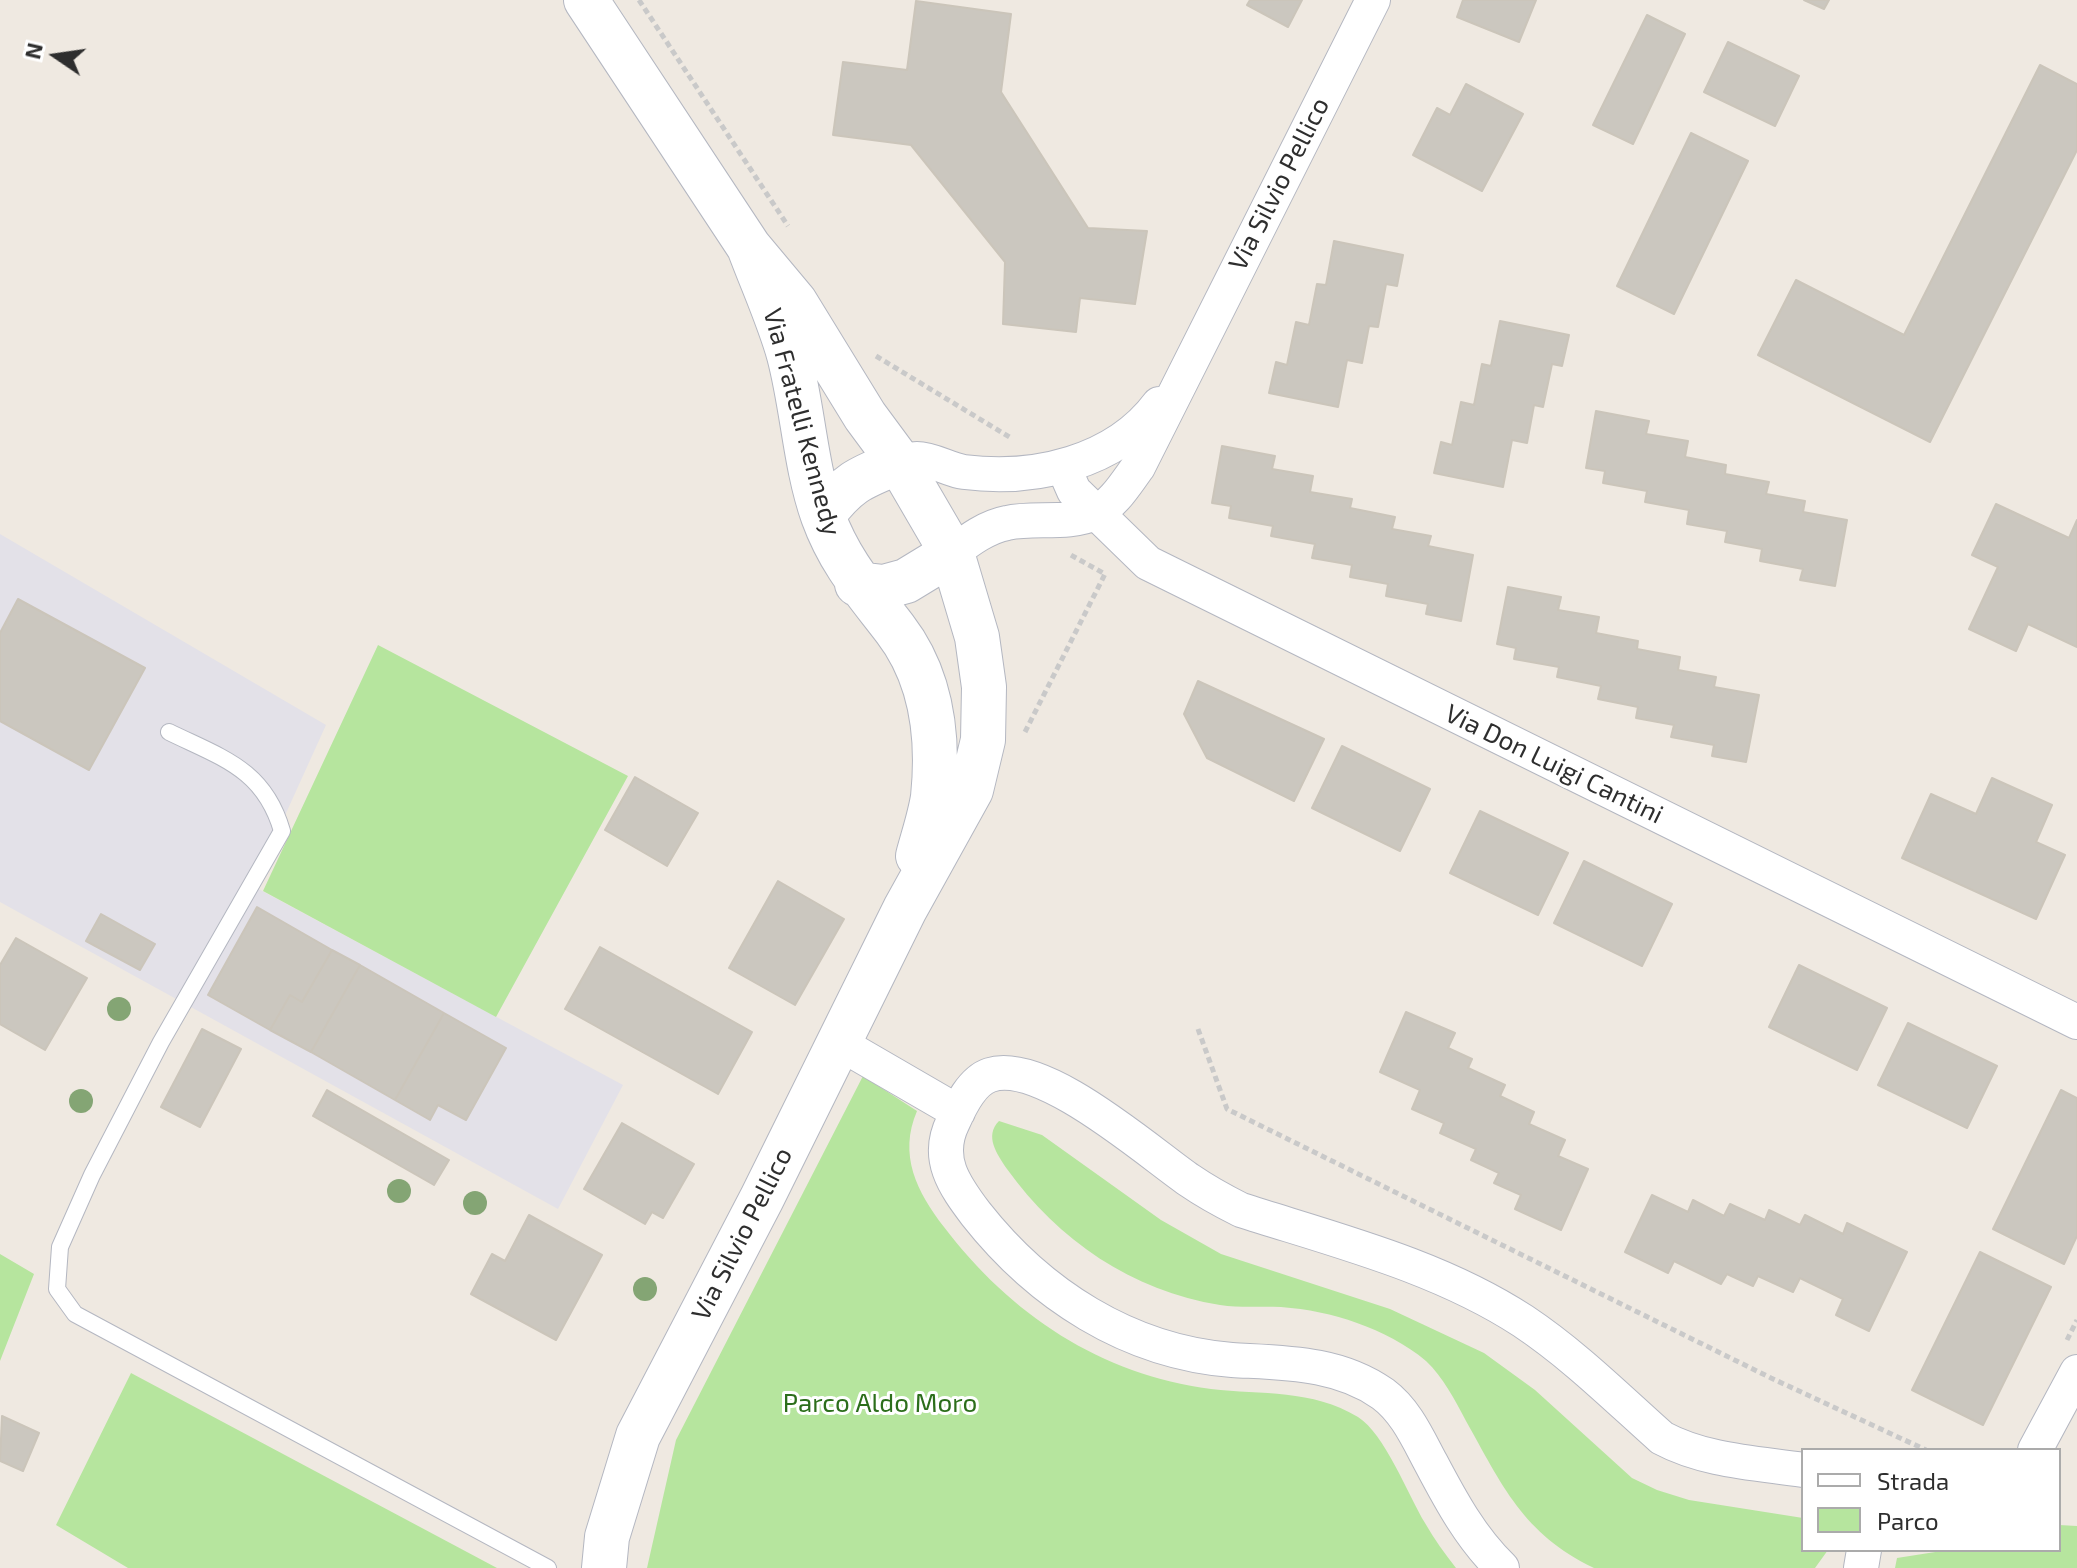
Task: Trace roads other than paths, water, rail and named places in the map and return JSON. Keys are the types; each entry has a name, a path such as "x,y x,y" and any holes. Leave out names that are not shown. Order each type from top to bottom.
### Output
{"street":[{"name":"Via Fratelli Kennedy","path":"586,0 749,247 795,302 865,416 899,462"},
{"name":"Via Silvio Pellico","path":"1094,513 1114,498 1138,467 1185,368 1373,0"},
{"name":"Via Fratelli Kennedy","path":"749,247 789,354 839,550"},
{"name":"Via Silvio Pellico","path":"905,909 932,799 936,745 930,704 917,664 839,550 839,494 855,480 899,462 918,459 958,471 992,476 1031,473 1063,466 1118,443 1153,412 1185,368"},
{"name":"Via Silvio Pellico","path":"604,1568 607,1537 638,1436 762,1198 905,909 971,790 983,740 984,687 977,637 952,553 899,462"},
{"name":"Via Don Luigi Cantini","path":"1063,466 1074,491 1148,563 2077,1022"},
{"path":"839,550 884,587 906,581 971,538 1005,523 1071,518 1094,513"},
{"path":"839,1043 958,1112"},
{"path":"1502,1568 1475,1539 1409,1423 1393,1402 1381,1393 1352,1378 1317,1367 1278,1361 1215,1358 1155,1343 1091,1315 1032,1275 989,1231 947,1168 944,1147 958,1112 974,1087 990,1075 1018,1075 1059,1089 1190,1181 1241,1210 1409,1266 1508,1312 1567,1354 1662,1438 1678,1447 1701,1454 1801,1470"},
{"path":"2036,1448 2077,1372"}],"lane":[{"path":"169,732 231,763 262,787 276,809 282,831 161,1042 92,1175 60,1247 57,1289 75,1314 548,1568"}],"park label":[{"name":"Parco Aldo Moro","path":"880,1403"}]}
